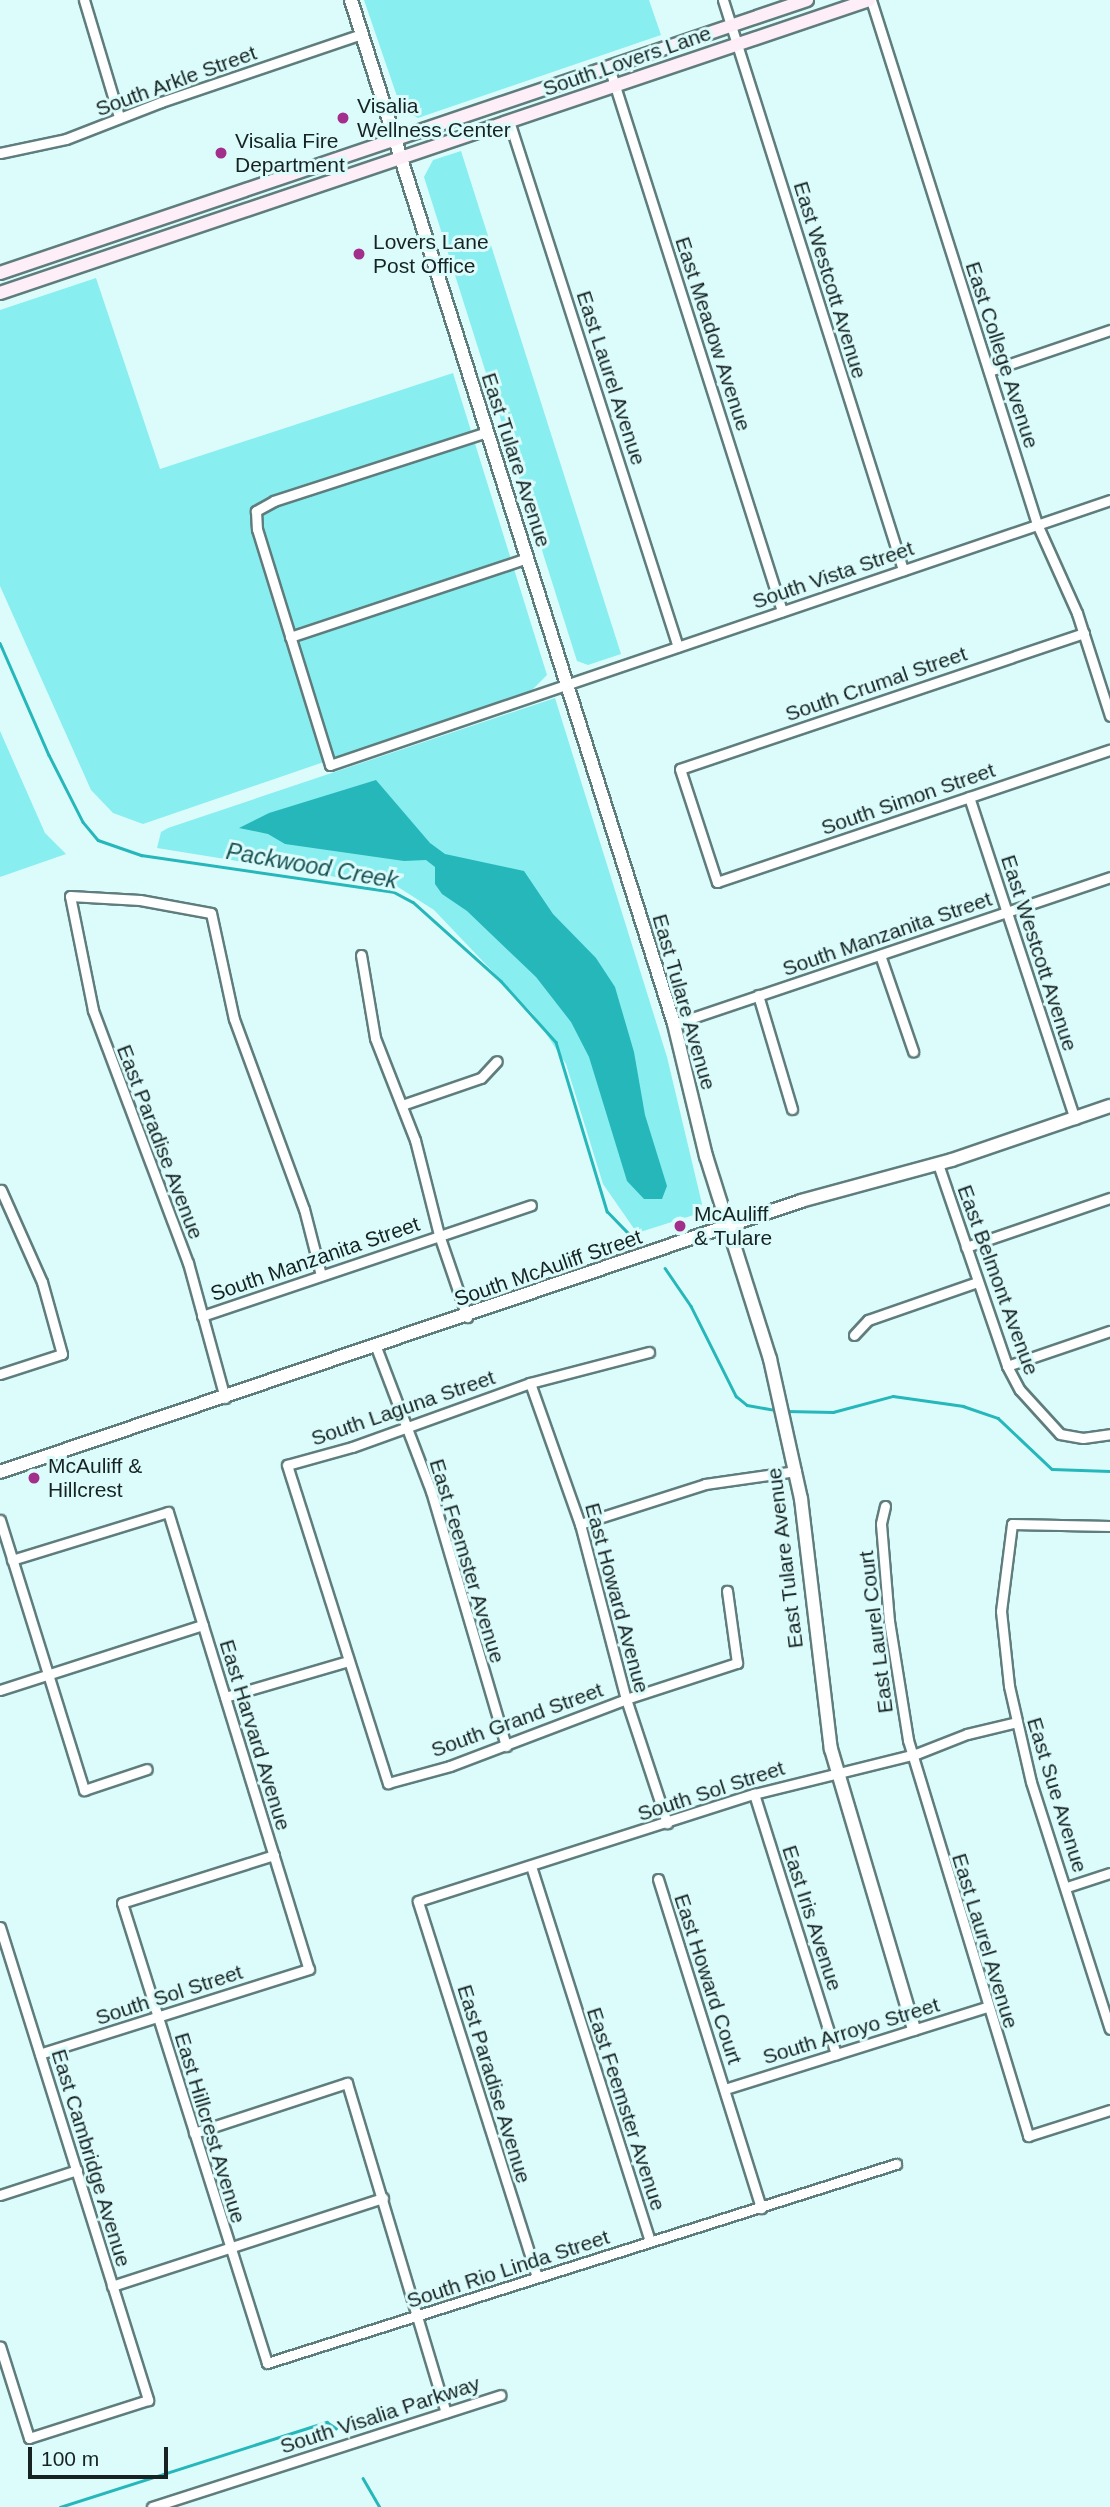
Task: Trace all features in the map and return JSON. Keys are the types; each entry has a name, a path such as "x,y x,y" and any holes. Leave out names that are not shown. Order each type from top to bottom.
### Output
{"main road":[{"name":"South Lovers Lane","path":"0,272 807,0"},
{"name":"South Lovers Lane","path":"0,293 870,0"}],"street":[{"path":"84,0 119,117"},
{"name":"East Tulare Avenue","path":"351,0 674,1024 702,1142 781,1402 796,1471 820,1683 836,1772 914,2029"},
{"name":"East Westcott Avenue","path":"723,0 902,570"},
{"name":"East College Avenue","path":"870,0 1037,524 1084,632 1110,716"},
{"name":"South Arkle Street","path":"1,150 66,139 119,117 362,34"},
{"name":"East Meadow Avenue","path":"609,67 782,611"},
{"name":"East Laurel Avenue","path":"509,121 678,647"},
{"path":"989,372 1110,330"},
{"path":"487,432 274,501 256,511 257,529 290,637 527,558"},
{"name":"South Vista Street","path":"290,637 331,765 1110,499"},
{"name":"South Crumal Street","path":"717,882 680,769 1084,632"},
{"name":"South Simon Street","path":"717,882 1110,750"},
{"name":"East Westcott Avenue","path":"969,797 1075,1119"},
{"name":"South Manzanita Street","path":"674,1024 1110,877"},
{"name":"East Paradise Avenue","path":"225,1398 163,1190 100,1035 76,940 70,896 140,900 211,913 234,1019 304,1209 321,1275"},
{"path":"360,955 376,1038 429,1187 439,1235 467,1317"},
{"path":"880,955 913,1051"},
{"path":"758,995 792,1109"},
{"path":"402,1105 481,1078 497,1061"},
{"name":"South McAuliff Street","path":"0,1472 467,1317 728,1226 866,1181 938,1164 1110,1107"},
{"name":"East Belmont Avenue","path":"938,1164 1007,1366 1037,1412 1060,1434 1083,1438 1110,1434"},
{"path":"0,1374 62,1354 42,1282 1,1190"},
{"path":"966,1247 1110,1198"},
{"name":"South Manzanita Street","path":"202,1317 531,1205"},
{"path":"854,1335 868,1320 977,1282"},
{"path":"1007,1366 1110,1331"},
{"name":"East Feemster Avenue","path":"376,1347 439,1516 506,1746"},
{"name":"South Laguna Street","path":"348,1661 287,1465 405,1429 530,1383 649,1352"},
{"name":"East Howard Avenue","path":"530,1383 580,1524 626,1699 667,1823"},
{"path":"580,1524 705,1484 796,1471"},
{"name":"East Laurel Court","path":"886,1506 881,1524 889,1621 912,1755"},
{"name":"East Harvard Avenue","path":"12,1560 168,1512 309,1969"},
{"path":"0,1520 84,1790 148,1769"},
{"name":"East Sue Avenue","path":"1110,1526 1012,1524 1001,1611 1017,1722 1031,1782 1067,1887 1110,2029"},
{"name":"South Grand Street","path":"348,1661 388,1783 506,1746 626,1699 737,1663 727,1591"},
{"path":"0,1690 203,1625"},
{"path":"225,1697 348,1661"},
{"name":"South Sol Street","path":"418,1901 754,1794 912,1755 972,1732 1017,1722"},
{"name":"East Laurel Avenue","path":"912,1755 1028,2136 1110,2110"},
{"name":"East Iris Avenue","path":"754,1794 836,2054"},
{"name":"East Hillcrest Avenue","path":"267,2363 122,1903 274,1855"},
{"name":"East Feemster Avenue","path":"531,1866 650,2242"},
{"path":"1067,1887 1110,1873"},
{"name":"East Howard Court","path":"658,1879 724,2089"},
{"name":"East Paradise Avenue","path":"418,1901 537,2277"},
{"name":"East Cambridge Avenue","path":"0,1927 148,2400 29,2438 0,2346"},
{"name":"South Sol Street","path":"40,2054 309,1969"},
{"name":"South Arroyo Street","path":"724,2089 987,2007"},
{"path":"194,2133 346,2083 446,2412"},
{"path":"724,2089 761,2208"},
{"name":"South Rio Linda Street","path":"267,2363 895,2164"},
{"path":"0,2195 77,2170"},
{"path":"112,2286 383,2198"},
{"name":"South Visalia Parkway","path":"152,2507 500,2395"}],"shaded area":[{"path":"364,0 649,0 661,35 418,118 401,108"},
{"path":"461,151 621,654 588,665 577,661 424,177 433,160"},
{"path":"96,278 160,469 453,373 547,675 531,691 143,824 113,813 91,790 0,586 0,310"},
{"path":"555,698 667,1057 702,1204 697,1214 637,1233 603,1184 566,1064 533,1014 434,910 398,887 157,848 161,832 168,828"},
{"path":"0,731 45,833 66,854 0,877"},
{"path":"376,780 430,843 445,854 524,871 553,914 596,958 615,987 634,1052 645,1115 667,1186 662,1199 644,1199 627,1181 589,1057 571,1022 536,977 467,911 442,894 435,884 435,867 426,860 404,861 285,844 268,834 239,828 269,813"}],"waterway":[{"name":"Packwood Creek","path":"0,643 49,755 83,822 98,840 141,855 394,892 413,902 501,981 556,1042 607,1211 633,1238"},
{"name":"Packwood Creek","path":"665,1268 691,1306 736,1396 747,1405 776,1410"},
{"name":"Packwood Creek","path":"786,1411 833,1412 893,1396 963,1406 998,1418 1052,1469 1110,1471"},
{"path":"60,2507 327,2422 336,2428"},
{"path":"363,2478 380,2507"}],"place":[{"name":"Visalia Wellness Center","path":"343,118"},
{"name":"Visalia Fire Department","path":"221,153"},
{"name":"Lovers Lane Post Office","path":"359,254"},
{"name":"McAuliff & Tulare","path":"680,1226"},
{"name":"McAuliff & Hillcrest","path":"34,1478"}]}
